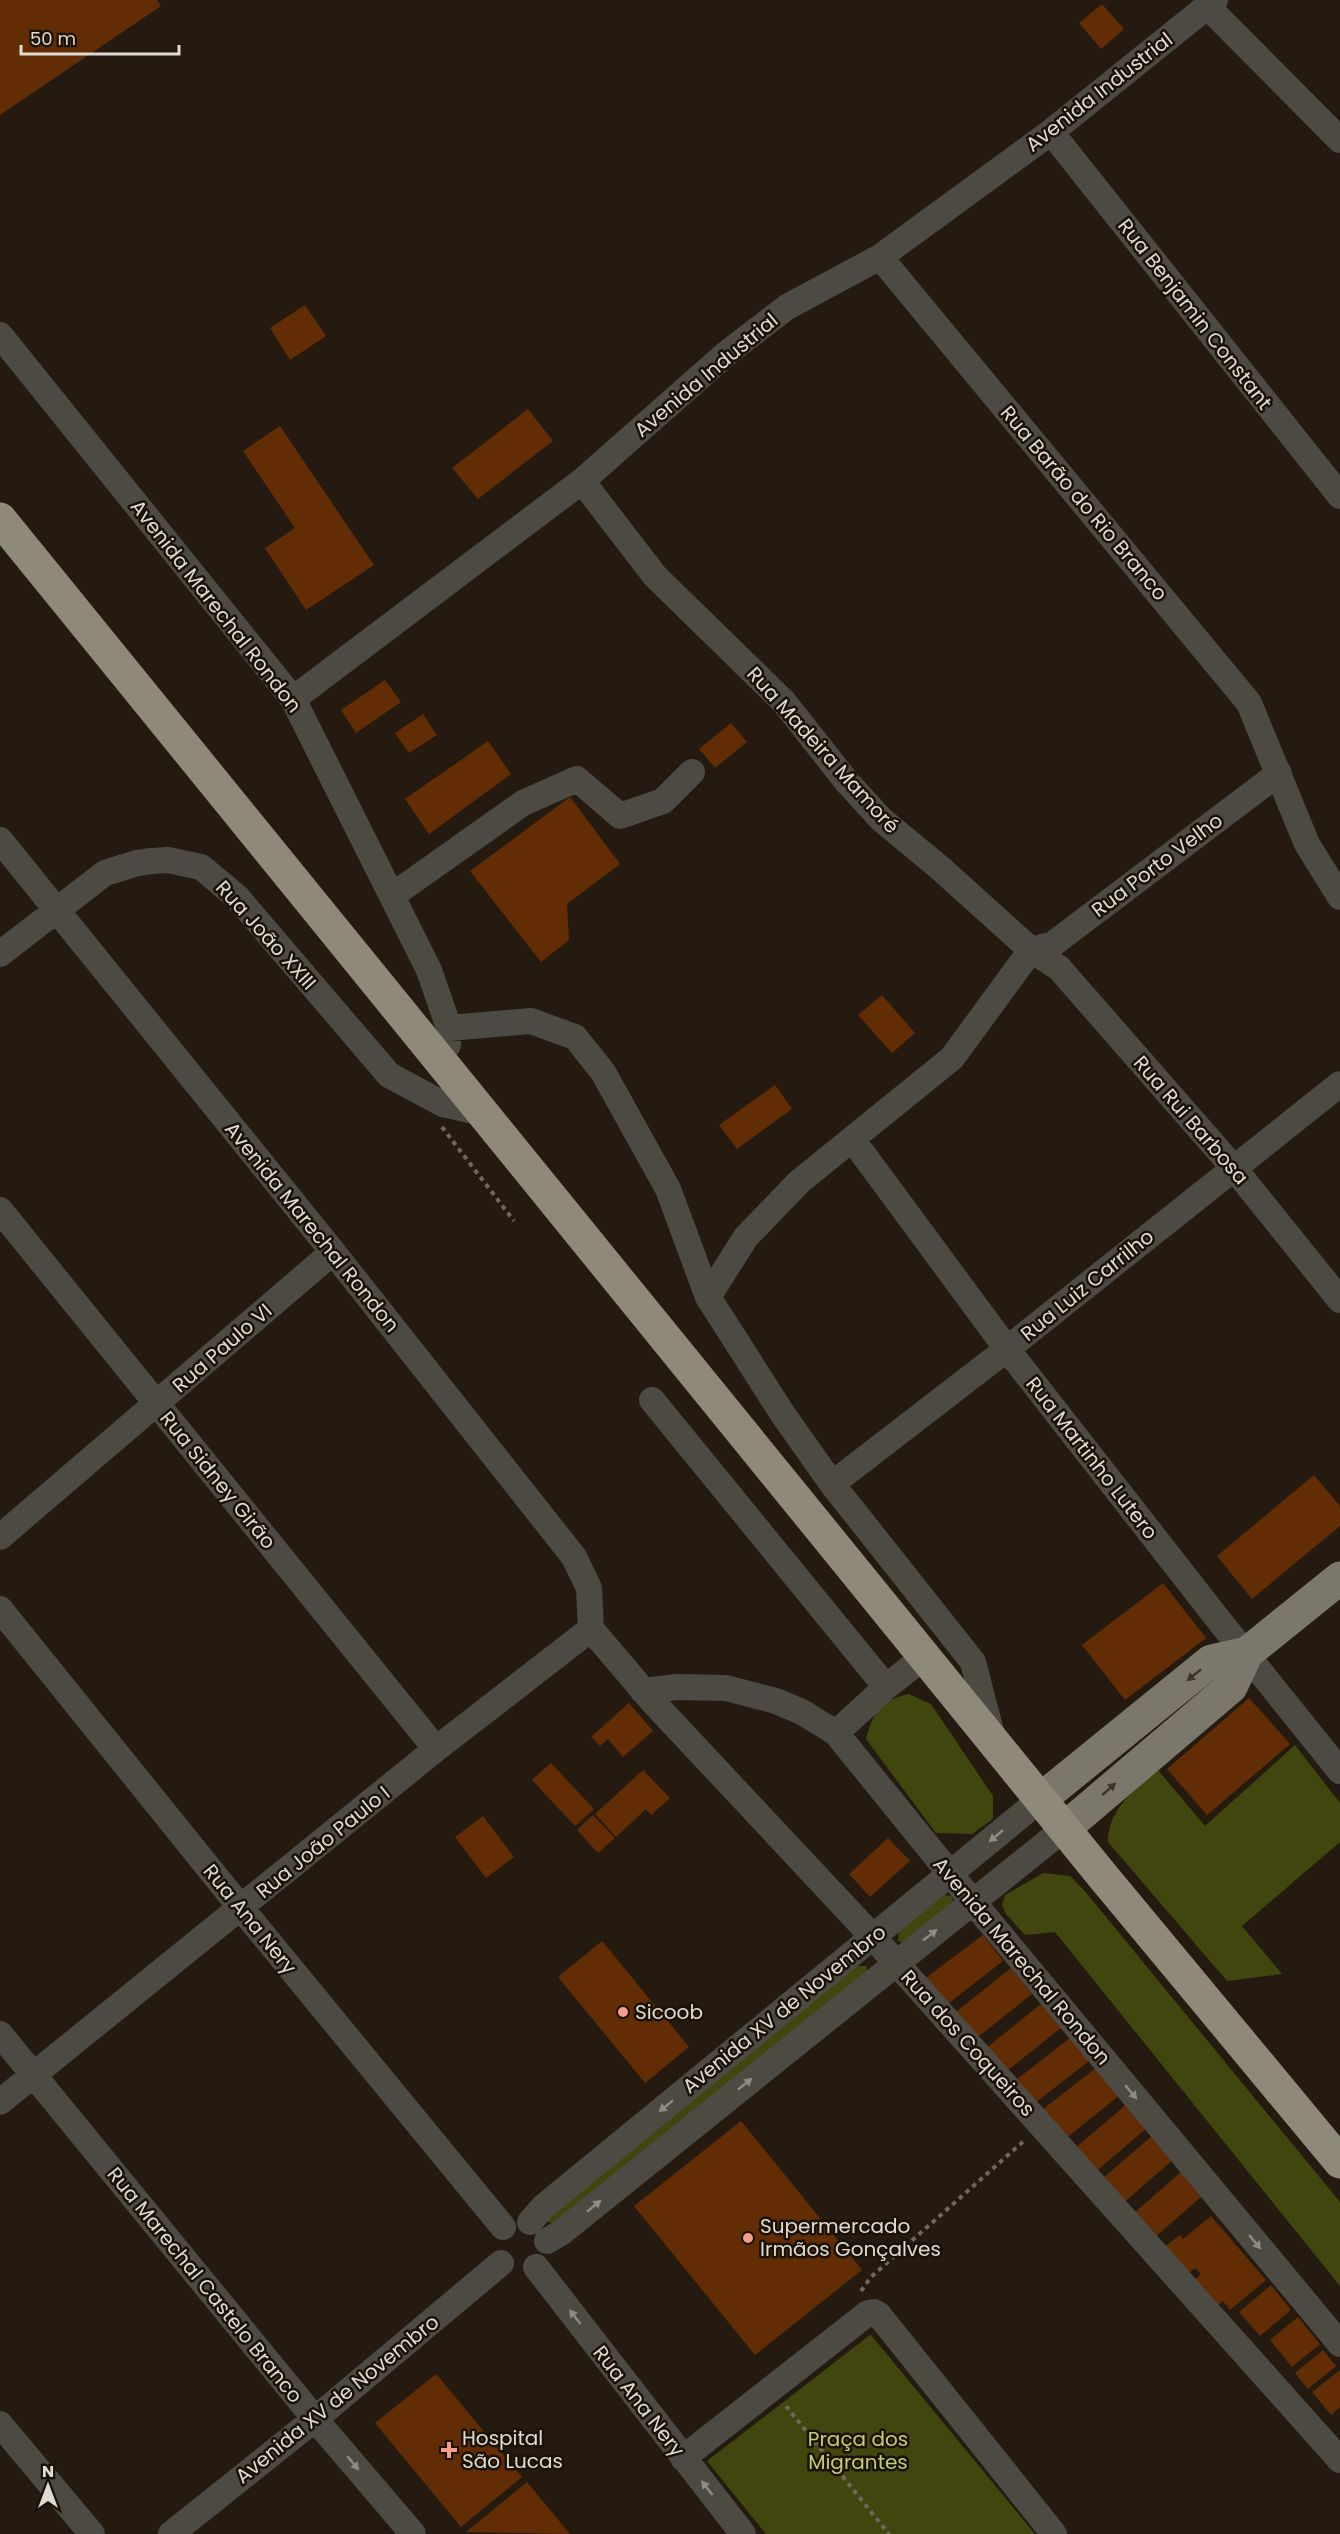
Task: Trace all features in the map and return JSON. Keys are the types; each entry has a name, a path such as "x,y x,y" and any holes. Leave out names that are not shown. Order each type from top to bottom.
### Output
{"highway":[{"path":"0,519 1041,1799 1340,2162"}],"main road":[{"path":"1041,1799 1211,1661 1246,1653 1340,1578"},
{"path":"1065,1828 1231,1687 1246,1653"}],"street":[{"name":"Avenida Industrial","path":"293,699 582,481 728,353 787,307 880,257 1051,132 1211,3"},
{"path":"1211,3 1340,140"},
{"name":"Rua Benjamin Constant","path":"1051,132 1340,496"},
{"name":"Rua Barão do Rio Branco","path":"880,257 1249,703 1307,844 1340,897"},
{"name":"Avenida Marechal Rondon","path":"0,335 293,699 429,970 449,1028 446,1069"},
{"name":"Rua Madeira Mamoré","path":"582,481 656,576 784,702 847,782 882,820 1031,950"},
{"name":"Rua Porto Velho","path":"1031,950 1053,944 1276,766"},
{"path":"393,895 523,803 576,778 620,816 663,801 692,772"},
{"name":"Avenida Marechal Rondon","path":"0,840 333,1252 574,1557 589,1588 591,1629"},
{"name":"Rua João XXIII","path":"0,954 92,882 122,867 137,862 168,860 201,867 237,897 389,1075 444,1104 483,1113"},
{"path":"708,1297 746,1237 799,1182 952,1058 1031,950"},
{"name":"Rua Rui Barbosa","path":"1031,950 1059,968 1233,1167 1340,1300"},
{"path":"449,1028 531,1021 575,1037 603,1072 668,1189 708,1297 782,1413 832,1484 973,1662 993,1739"},
{"name":"Rua Luiz Carrilho","path":"832,1484 1007,1349 1340,1084"},
{"name":"Rua Martinho Lutero","path":"852,1139 1007,1349 1340,1770"},
{"name":"Rua Sidney Girão","path":"0,1210 436,1749"},
{"name":"Rua Paulo VI","path":"0,1537 333,1252"},
{"path":"652,1400 886,1687"},
{"name":"Rua Ana Nery","path":"0,1609 241,1908 503,2226"},
{"name":"Rua dos Coqueiros","path":"591,1629 643,1690 873,1936 1340,2460"},
{"name":"Rua João Paulo I","path":"0,2102 436,1749 591,1629"},
{"path":"836,1733 886,1687 925,1656"},
{"name":"Avenida Marechal Rondon","path":"643,1690 677,1687 726,1688 776,1701 802,1712 836,1733 972,1902 1340,2344"},
{"name":"Avenida XV de Novembro","path":"530,2222 543,2207 1041,1799"},
{"name":"Avenida XV de Novembro","path":"547,2241 562,2232 1065,1828"},
{"name":"Rua Marechal Castelo Branco","path":"0,2034 315,2419 413,2534"},
{"path":"516,2220 530,2222 541,2229 547,2241 545,2256 536,2267 522,2272 507,2268 501,2264 495,2248 495,2240 503,2226 516,2220"},
{"name":"Avenida XV de Novembro","path":"171,2534 315,2419 501,2264"},
{"name":"Rua Ana Nery","path":"536,2267 743,2534"},
{"path":"683,2458 868,2313 874,2312 879,2315 1054,2534"},
{"path":"0,2424 92,2534"}],"path":[{"path":"415,1090 514,1221"},
{"path":"868,2313 859,2295 871,2277 1041,2126"},
{"path":"772,2389 889,2534"}],"green space":[{"path":"909,1694 931,1704 993,1796 993,1819 972,1834 936,1833 866,1739 879,1709 891,1700"},
{"path":"1295,1745 1340,1803 1340,1842 1242,1926 1282,1974 1227,1981 1108,1842 1109,1830 1124,1801 1157,1769 1205,1826"},
{"path":"1043,1873 1070,1876 1083,1889 1340,2202 1340,2286 1055,1932 1025,1935 1006,1914 1002,1905 1005,1895"},
{"path":"943,1895 952,1896 954,1907 909,1944 898,1941 899,1930"},
{"path":"857,1966 867,1966 866,1975 556,2224 547,2222 549,2214"},
{"name":"Praça dos Migrantes","path":"870,2335 1035,2534 766,2534 707,2461"}],"building":[{"path":"0,0 157,0 161,6 0,115"},
{"path":"1102,4 1124,29 1101,49 1079,23"},
{"path":"305,305 326,336 290,360 270,328"},
{"path":"528,409 553,441 478,499 452,468"},
{"path":"280,426 374,565 306,610 265,548 295,528 243,451"},
{"path":"385,680 401,702 356,733 341,710"},
{"path":"423,714 437,735 409,753 395,733"},
{"path":"731,723 747,742 715,768 699,749"},
{"path":"488,741 511,774 429,834 405,799"},
{"path":"570,797 620,864 567,904 569,940 541,962 470,871"},
{"path":"882,995 915,1033 892,1053 858,1015"},
{"path":"775,1085 792,1109 737,1149 719,1125"},
{"path":"1314,1475 1340,1506 1340,1526 1252,1599 1217,1556"},
{"path":"1163,1583 1206,1638 1125,1700 1082,1645"},
{"path":"1249,1698 1290,1744 1207,1815 1167,1769"},
{"path":"629,1703 653,1731 623,1757 608,1739 600,1746 591,1737"},
{"path":"551,1763 594,1809 575,1826 532,1780"},
{"path":"643,1770 670,1798 651,1815 646,1809 616,1837 595,1814"},
{"path":"593,1815 615,1838 598,1853 577,1830"},
{"path":"483,1816 514,1857 486,1878 455,1837"},
{"path":"888,1838 910,1861 870,1897 849,1874"},
{"path":"983,1935 1003,1961 944,2007 923,1980"},
{"name":"Sicoob","path":"602,1941 689,2047 645,2083 558,1977"},
{"path":"1011,1968 1032,1994 973,2041 952,2015"},
{"path":"1042,2003 1062,2027 1003,2074 984,2050"},
{"path":"1071,2037 1089,2061 1035,2103 1016,2080"},
{"path":"1097,2067 1120,2095 1065,2139 1042,2110"},
{"path":"1127,2104 1148,2127 1093,2174 1073,2150"},
{"name":"Supermercado Irmãos Gonçalves","path":"741,2121 862,2270 755,2355 634,2206"},
{"path":"1153,2135 1174,2159 1122,2204 1101,2180"},
{"path":"1181,2172 1202,2196 1154,2238 1133,2214"},
{"path":"1211,2216 1266,2280 1230,2310 1223,2301 1214,2308 1192,2282 1201,2274 1195,2268 1186,2275 1163,2248 1180,2235 1183,2239"},
{"path":"1271,2285 1291,2310 1260,2336 1239,2312"},
{"path":"1298,2317 1320,2344 1292,2367 1270,2340"},
{"path":"1323,2350 1336,2366 1308,2389 1295,2373"},
{"path":"1340,2370 1340,2407 1331,2415 1312,2392"},
{"name":"Hospital São Lucas","path":"436,2374 522,2477 461,2527 375,2423"},
{"name":"Hospital São Lucas","path":"527,2482 570,2534 466,2532"}],"place":[{"name":"Sicoob","path":"623,2012"},
{"name":"Supermercado Irmãos Gonçalves","path":"748,2238"},
{"name":"Hospital São Lucas","path":"449,2450"}]}
